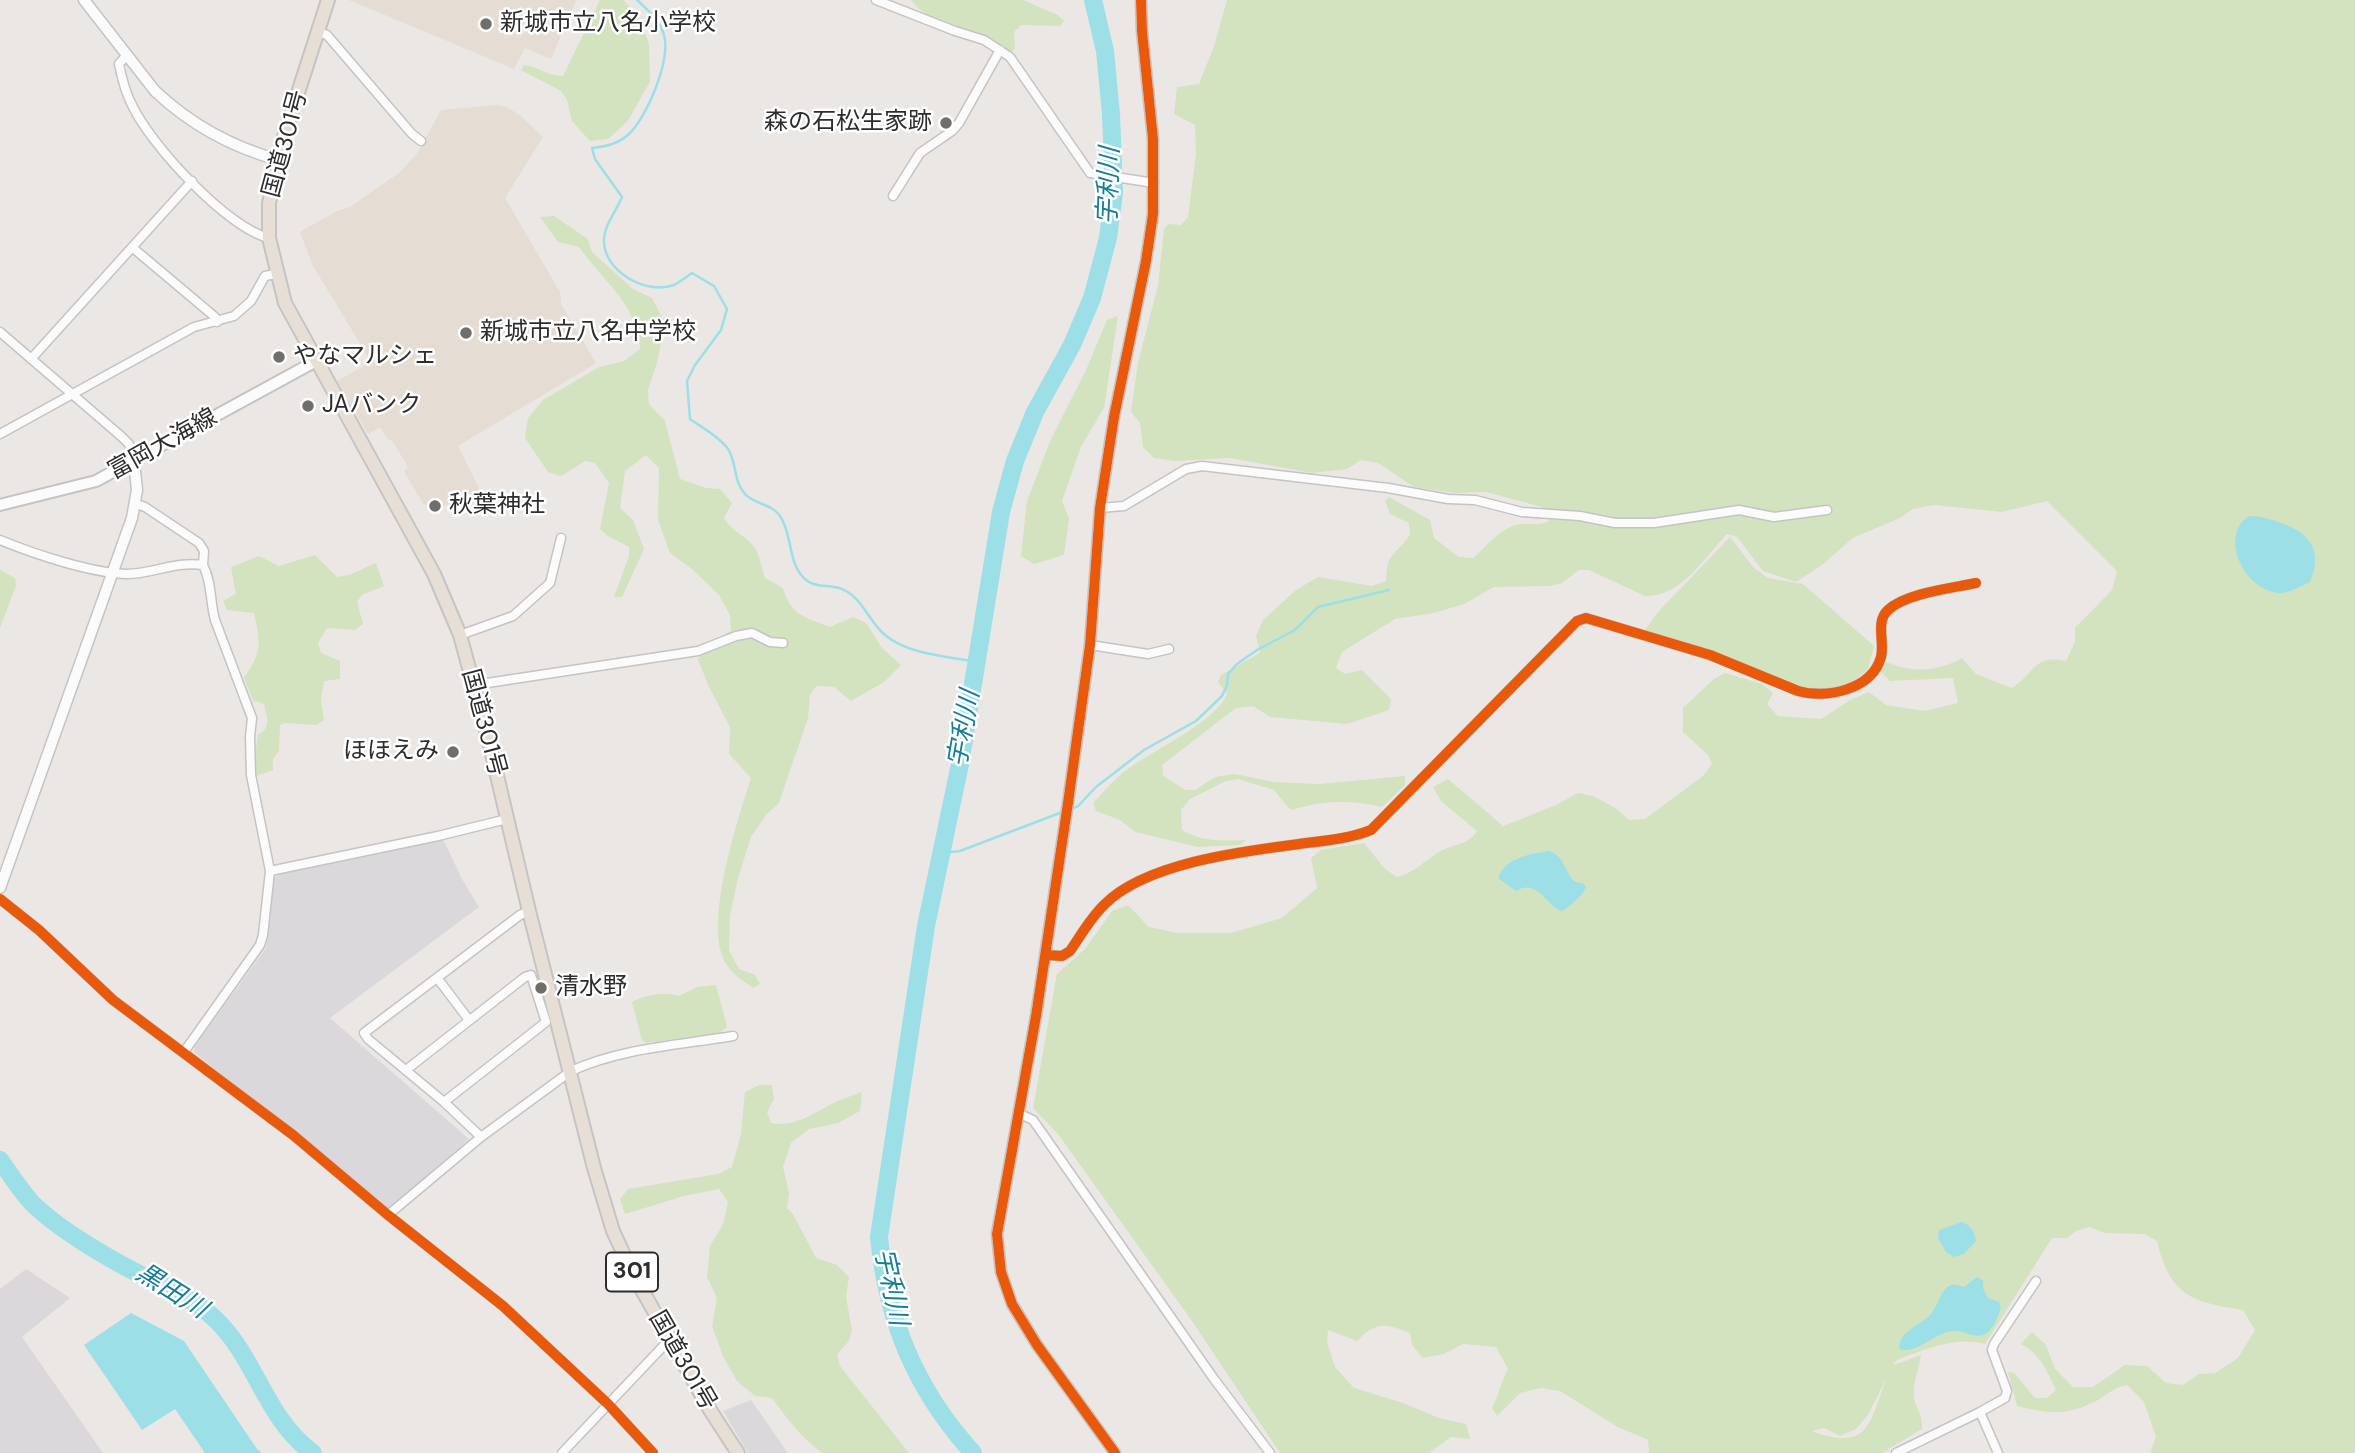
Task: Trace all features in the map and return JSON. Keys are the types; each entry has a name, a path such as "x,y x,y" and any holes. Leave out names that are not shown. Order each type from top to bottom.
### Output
{"highway":[{"name":"国道301号","path":"328,0 279,160 269,203 269,238 276,274 285,303 434,574 460,635 612,1231 633,1274 710,1410 738,1453"}],"main road":[{"name":"富岡大海線","path":"0,505 96,481 316,360"}],"street":[{"path":"84,0 155,91 188,119 236,146 279,160"},
{"path":"876,0 984,40 1000,50 1024,73 1083,166 1093,173 1154,183"},
{"path":"1115,1453 1037,1345 1012,1304 1001,1272 997,1234 1046,955 1068,803 1090,645 1100,508 1114,417 1153,215 1153,139 1141,0"},
{"path":"317,31 327,35 421,141"},
{"path":"893,196 920,153 959,123 1000,50"},
{"path":"127,55 119,64 124,87 133,108 148,131 212,203 238,223 269,238"},
{"path":"31,359 192,181"},
{"path":"133,248 215,317 217,322"},
{"path":"0,434 194,327 234,316 251,301 265,276 276,274"},
{"path":"0,332 130,444 137,490 136,504 114,572 0,888"},
{"path":"1100,508 1125,506 1186,469 1202,466 1388,488 1448,499 1475,500 1522,512 1580,516 1615,523 1654,523 1739,510 1774,517 1827,510"},
{"path":"136,504 199,542 204,551 203,565 208,575 215,620 253,718 250,737 251,775 271,871 260,946 184,1052"},
{"path":"460,635 513,617 550,583 561,538"},
{"path":"0,540 72,564 129,574 174,566 203,565"},
{"path":"1046,955 1062,956 1070,951 1105,904 1119,892 1143,880 1188,863 1244,851 1341,838 1371,830 1577,621 1586,618 1710,655 1798,691 1829,694 1840,692 1874,671 1882,654 1880,631 1882,619 1888,610 1914,598 1976,583"},
{"path":"474,685 698,651 736,636 752,633 770,642 783,643"},
{"path":"1090,645 1148,654 1169,649"},
{"path":"271,871 507,819"},
{"path":"0,899 39,930 113,1000 293,1135 503,1306 608,1404 653,1453"},
{"path":"481,1137 444,1102 368,1040 364,1033 520,915 529,911"},
{"path":"406,1070 531,975 546,1022 444,1102"},
{"path":"438,979 469,1020"},
{"path":"388,1215 481,1137 571,1071 584,1065 641,1051 733,1036"},
{"path":"1018,1113 1033,1120 1214,1379 1270,1453"},
{"path":"1896,1453 2005,1398 2007,1391 1992,1350 2036,1281"},
{"path":"562,1453 670,1339"},
{"path":"1980,1412 1998,1453"}],"shaded area":[{"name":"新城市立八名小学校","path":"349,0 576,0 551,59 525,48 514,69"},
{"name":"新城市立八名中学校","path":"496,105 507,107 521,116 543,137 505,198 560,292 561,304 596,363 458,446 480,490 440,508 423,504 404,471 408,467 392,440 389,441 380,427 368,434 337,381 371,362 312,264 300,232 337,211 350,207 399,173 416,155 441,110"},
{"path":"443,839 479,907 330,1018 469,1139 387,1211 194,1052 195,1046 266,948 274,879 279,874"},
{"path":"26,1269 70,1298 22,1337 103,1453 0,1453 0,1289"},
{"path":"751,1400 788,1453 748,1453 723,1411"}],"green space":[{"path":"600,0 623,0 637,14 649,44 650,82 627,122 608,139 590,141 572,121 567,100 561,91 521,70 524,65 563,76"},
{"path":"911,0 1023,0 1058,15 1064,21 1060,26 1021,25 1014,32 1015,49 1011,52 986,36 934,18"},
{"path":"1227,0 2355,0 2355,1453 2150,1453 2156,1437 2144,1402 2127,1385 2087,1405 2068,1411 2049,1412 2017,1406 2008,1372 2014,1373 2035,1398 2047,1398 2056,1390 2038,1358 2021,1344 2032,1332 2046,1345 2055,1369 2073,1387 2093,1387 2125,1365 2147,1366 2166,1383 2183,1385 2199,1374 2215,1373 2238,1358 2255,1330 2243,1310 2210,1304 2186,1293 2176,1285 2162,1259 2157,1241 2144,1234 2105,1233 2089,1227 2076,1231 2067,1238 2052,1238 1985,1344 1963,1342 1941,1345 1894,1363 1921,1355 1914,1396 1922,1429 1882,1453 1649,1453 1648,1440 1618,1427 1560,1391 1541,1388 1520,1393 1497,1416 1492,1408 1508,1369 1496,1347 1463,1344 1444,1354 1423,1358 1412,1345 1410,1333 1382,1326 1370,1330 1357,1341 1328,1330 1327,1342 1335,1367 1354,1388 1403,1403 1439,1418 1466,1424 1470,1439 1451,1437 1429,1453 1280,1453 1192,1321 1058,1134 1033,1108 1057,974 1085,949 1112,911 1128,905 1149,927 1177,933 1231,933 1282,918 1317,888 1311,858 1321,850 1364,843 1385,869 1397,877 1403,875 1444,849 1465,842 1477,831 1441,801 1433,787 1448,779 1502,825 1501,827 1578,793 1593,796 1617,809 1629,820 1645,819 1703,776 1712,764 1708,755 1683,732 1683,708 1714,679 1725,673 1762,684 1773,693 1767,704 1778,716 1821,719 1850,700 1869,692 1886,705 1925,711 1958,703 1953,678 1890,681 1879,670 1886,662 1905,668 1924,669 1944,666 1962,658 1976,674 2012,688 2041,662 2056,659 2066,661 2075,642 2075,628 2112,590 2117,571 2047,501 2002,512 1934,505 1913,509 1900,518 1853,538 1822,565 1796,582 1763,571 1737,537 1727,534 1681,583 1658,595 1645,596 1589,570 1579,570 1562,583 1550,586 1494,587 1464,604 1434,613 1395,619 1342,652 1336,668 1345,674 1362,670 1391,699 1389,710 1347,724 1270,717 1253,706 1236,708 1162,765 1163,776 1186,790 1195,790 1215,777 1235,774 1274,782 1319,784 1405,776 1405,785 1382,807 1337,802 1292,810 1274,790 1238,779 1226,781 1190,799 1181,810 1182,830 1205,839 1246,840 1240,845 1198,847 1135,832 1120,820 1096,811 1093,803 1123,773 1183,735 1221,704 1227,694 1218,682 1221,675 1260,653 1256,636 1263,620 1296,590 1318,577 1372,586 1386,581 1390,559 1410,535 1409,523 1390,514 1385,501 1389,497 1430,520 1434,538 1459,557 1473,558 1497,535 1515,525 1549,521 1542,507 1486,492 1455,493 1414,487 1378,463 1361,460 1347,469 1312,473 1230,458 1175,461 1154,458 1143,447 1140,423 1131,412 1138,362 1158,286 1164,229 1168,224 1181,225 1188,217 1196,154 1195,125 1174,114 1177,87 1199,84 1214,46","holes":["1887,1377 1871,1419 1857,1435 1846,1438 1831,1437 1812,1431 1824,1428 1840,1436 1856,1429 1868,1415"]},
{"path":"554,216 588,239 592,252 633,289 652,298 665,323 648,390 649,404 665,421 680,479 706,488 720,489 732,503 724,518 753,545 765,578 783,588 795,610 806,618 830,627 853,617 866,623 882,648 901,665 884,682 851,701 834,687 817,686 810,694 808,718 779,803 766,815 751,837 730,916 729,950 739,969 755,975 760,984 753,988 726,964 718,934 726,865 751,778 729,754 730,727 698,659 707,644 731,631 730,615 719,595 692,569 670,553 658,520 659,468 646,455 625,471 620,508 633,520 644,549 622,597 614,597 629,556 629,547 600,529 609,483 595,463 585,461 561,476 548,472 525,438 528,418 543,400 599,367 624,361 640,349 633,320 618,294 579,247 558,242 540,217"},
{"path":"1118,316 1104,408 1081,447 1062,501 1069,519 1064,555 1034,564 1021,556 1027,501 1051,439 1086,370 1107,320"},
{"path":"1730,537 1754,568 1768,578 1803,584 1874,646 1868,669 1835,690 1797,688 1758,670 1645,630 1658,612"},
{"path":"315,555 337,577 349,575 376,563 384,586 362,595 357,602 363,624 355,630 327,628 318,643 321,653 340,661 340,679 324,681 321,699 324,720 316,725 280,725 279,751 273,759 273,770 256,776 258,735 265,729 267,718 264,704 253,700 244,678 257,654 258,633 254,613 227,610 223,601 236,594 231,567 259,556 279,566"},
{"path":"0,570 15,578 16,586 0,628"},
{"path":"716,985 727,1027 719,1033 646,1043 642,1040 632,1002 655,994 679,996 697,987"},
{"path":"759,1085 772,1085 774,1099 767,1112 771,1123 781,1124 799,1121 862,1092 860,1111 838,1123 809,1129 791,1143 783,1167 789,1193 787,1208 793,1214 816,1258 837,1265 849,1277 846,1297 852,1330 849,1341 837,1354 840,1366 909,1453 822,1453 795,1428 772,1398 755,1396 737,1381 723,1356 712,1326 717,1298 707,1277 710,1246 723,1224 728,1202 719,1189 684,1196 625,1214 620,1199 628,1189 718,1174 732,1167 741,1134 745,1092"}],"water":[{"path":"2249,516 2281,523 2307,538 2312,545 2315,562 2310,582 2280,593 2256,584 2240,562 2236,549 2240,525"},
{"path":"1549,851 1556,854 1573,879 1586,887 1563,911 1557,909 1536,890 1524,888 1516,891 1498,878 1501,871 1512,861"},
{"path":"1961,1222 1972,1229 1976,1241 1964,1254 1954,1257 1946,1252 1938,1238 1939,1230"},
{"path":"1977,1277 1983,1281 1988,1298 1999,1302 2001,1308 1988,1332 1976,1336 1949,1331 1914,1348 1899,1349 1902,1338 1929,1316 1947,1287 1964,1287"},
{"path":"131,1313 184,1341 262,1453 205,1453 175,1409 142,1430 84,1345"}],"waterway":[{"path":"637,0 656,20 664,35 661,73 643,116 628,135 611,144 592,148 595,159 622,197 604,236 606,253 611,263 629,278 651,287 674,285 692,273 714,286 727,309 721,330 695,365 687,381 690,419 715,436 728,449 745,494 780,516 787,530 794,562 807,581 841,588 852,595 885,635 905,647 977,662"},
{"name":"宇利川","path":"973,1453 935,1404 908,1353 889,1297 879,1237 926,926 960,764 1001,512 1015,461 1035,412 1072,345 1092,298 1108,238 1114,193 1111,114 1105,51 1093,0"},
{"path":"1072,809 1144,750 1196,721 1222,696 1228,674 1237,664 1295,630 1318,607 1389,590"},
{"path":"943,853 960,851 1065,811"},
{"name":"黒田川","path":"0,1160 28,1198 55,1223 112,1259 187,1298 213,1317 240,1350 283,1423 313,1453"}],"cycle path":[{"path":"1115,1453 1037,1345 1012,1304 1001,1272 997,1234 1036,1016 1068,803 1090,645 1100,508 1114,417 1153,214 1153,139 1141,0"},
{"path":"1046,955 1062,956 1070,951 1105,904 1122,890 1144,879 1220,856 1342,838 1371,830 1577,621 1586,618 1710,655 1798,691 1822,694 1858,684 1876,668 1882,651 1882,620 1896,604 1930,592 1976,583"},
{"path":"0,899 39,930 113,1000 293,1135 503,1306 608,1404 653,1453"}],"place":[{"name":"新城市立八名小学校","path":"486,24"},
{"name":"森の石松生家跡","path":"946,123"},
{"name":"新城市立八名中学校","path":"466,333"},
{"name":"やなマルシェ","path":"279,357"},
{"name":"JAバンク","path":"308,406"},
{"name":"秋葉神社","path":"435,506"},
{"name":"ほほえみ","path":"453,752"},
{"name":"清水野","path":"541,988"}]}
